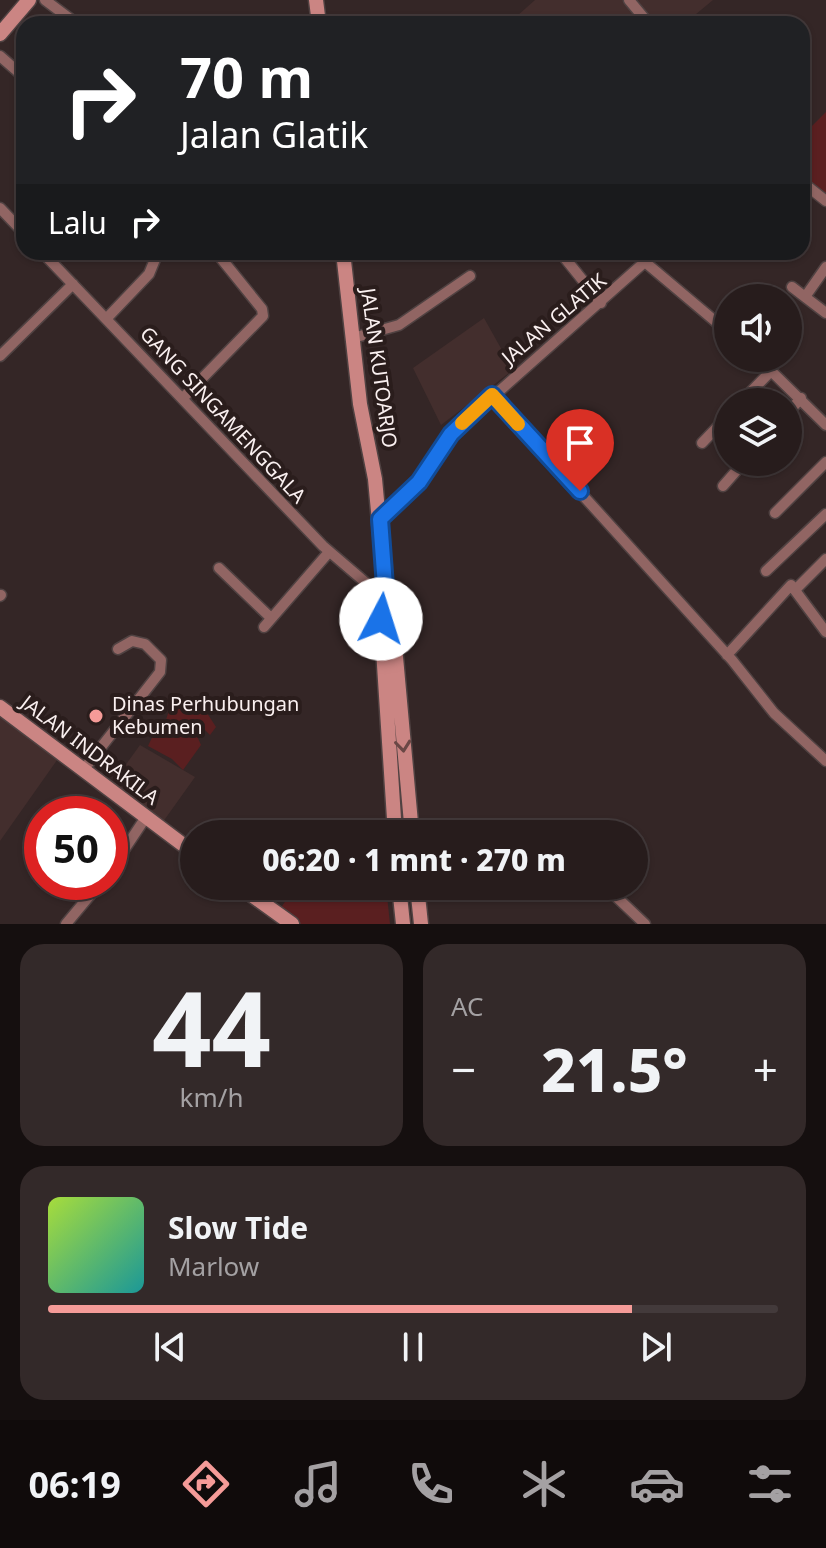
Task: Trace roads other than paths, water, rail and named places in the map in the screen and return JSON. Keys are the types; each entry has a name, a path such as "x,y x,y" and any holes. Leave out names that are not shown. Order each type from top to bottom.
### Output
{"main road":[{"path":"0,34 24,1"},
{"name":"JALAN KUTOARJO","path":"344,260 380,519 385,595"},
{"path":"385,595 394,820"},
{"path":"385,595 410,820"},
{"name":"JALAN INDRAKILA","path":"0,707 180,842"},
{"path":"259,900 292,924"},
{"path":"400,900 403,924"},
{"path":"418,900 421,924"}],"street":[{"path":"45,0 66,16"},
{"path":"629,0 642,16"},
{"path":"0,56 16,70"},
{"path":"810,188 826,201"},
{"path":"0,208 16,225"},
{"name":"GANG SINGAMENGGALA","path":"48,260 69,289 107,318 329,552 385,595"},
{"path":"107,318 149,274 155,260"},
{"path":"183,398 263,316 262,309 222,260"},
{"path":"566,260 601,303"},
{"path":"640,260 714,321"},
{"name":"JALAN GLATIK","path":"380,519 419,482 451,434 649,260"},
{"path":"805,297 826,267"},
{"path":"353,338 399,325 470,276"},
{"path":"0,356 69,289"},
{"path":"802,295 826,313"},
{"path":"755,388 770,372"},
{"path":"774,372 791,388"},
{"path":"492,395 727,655 774,713 826,761"},
{"path":"802,399 826,425"},
{"path":"702,443 714,431"},
{"path":"775,513 826,462"},
{"path":"723,486 732,476"},
{"path":"766,571 826,514"},
{"path":"219,568 267,623 329,552"},
{"path":"796,589 826,559"},
{"path":"727,655 790,585 826,632"},
{"path":"84,769 160,672 161,660 145,644 132,641 118,649"},
{"path":"128,844 146,817"},
{"path":"66,924 86,900"},
{"path":"620,900 645,924"}],"place":[{"name":"Dinas Perhubungan Kebumen","path":"96,716"}]}
